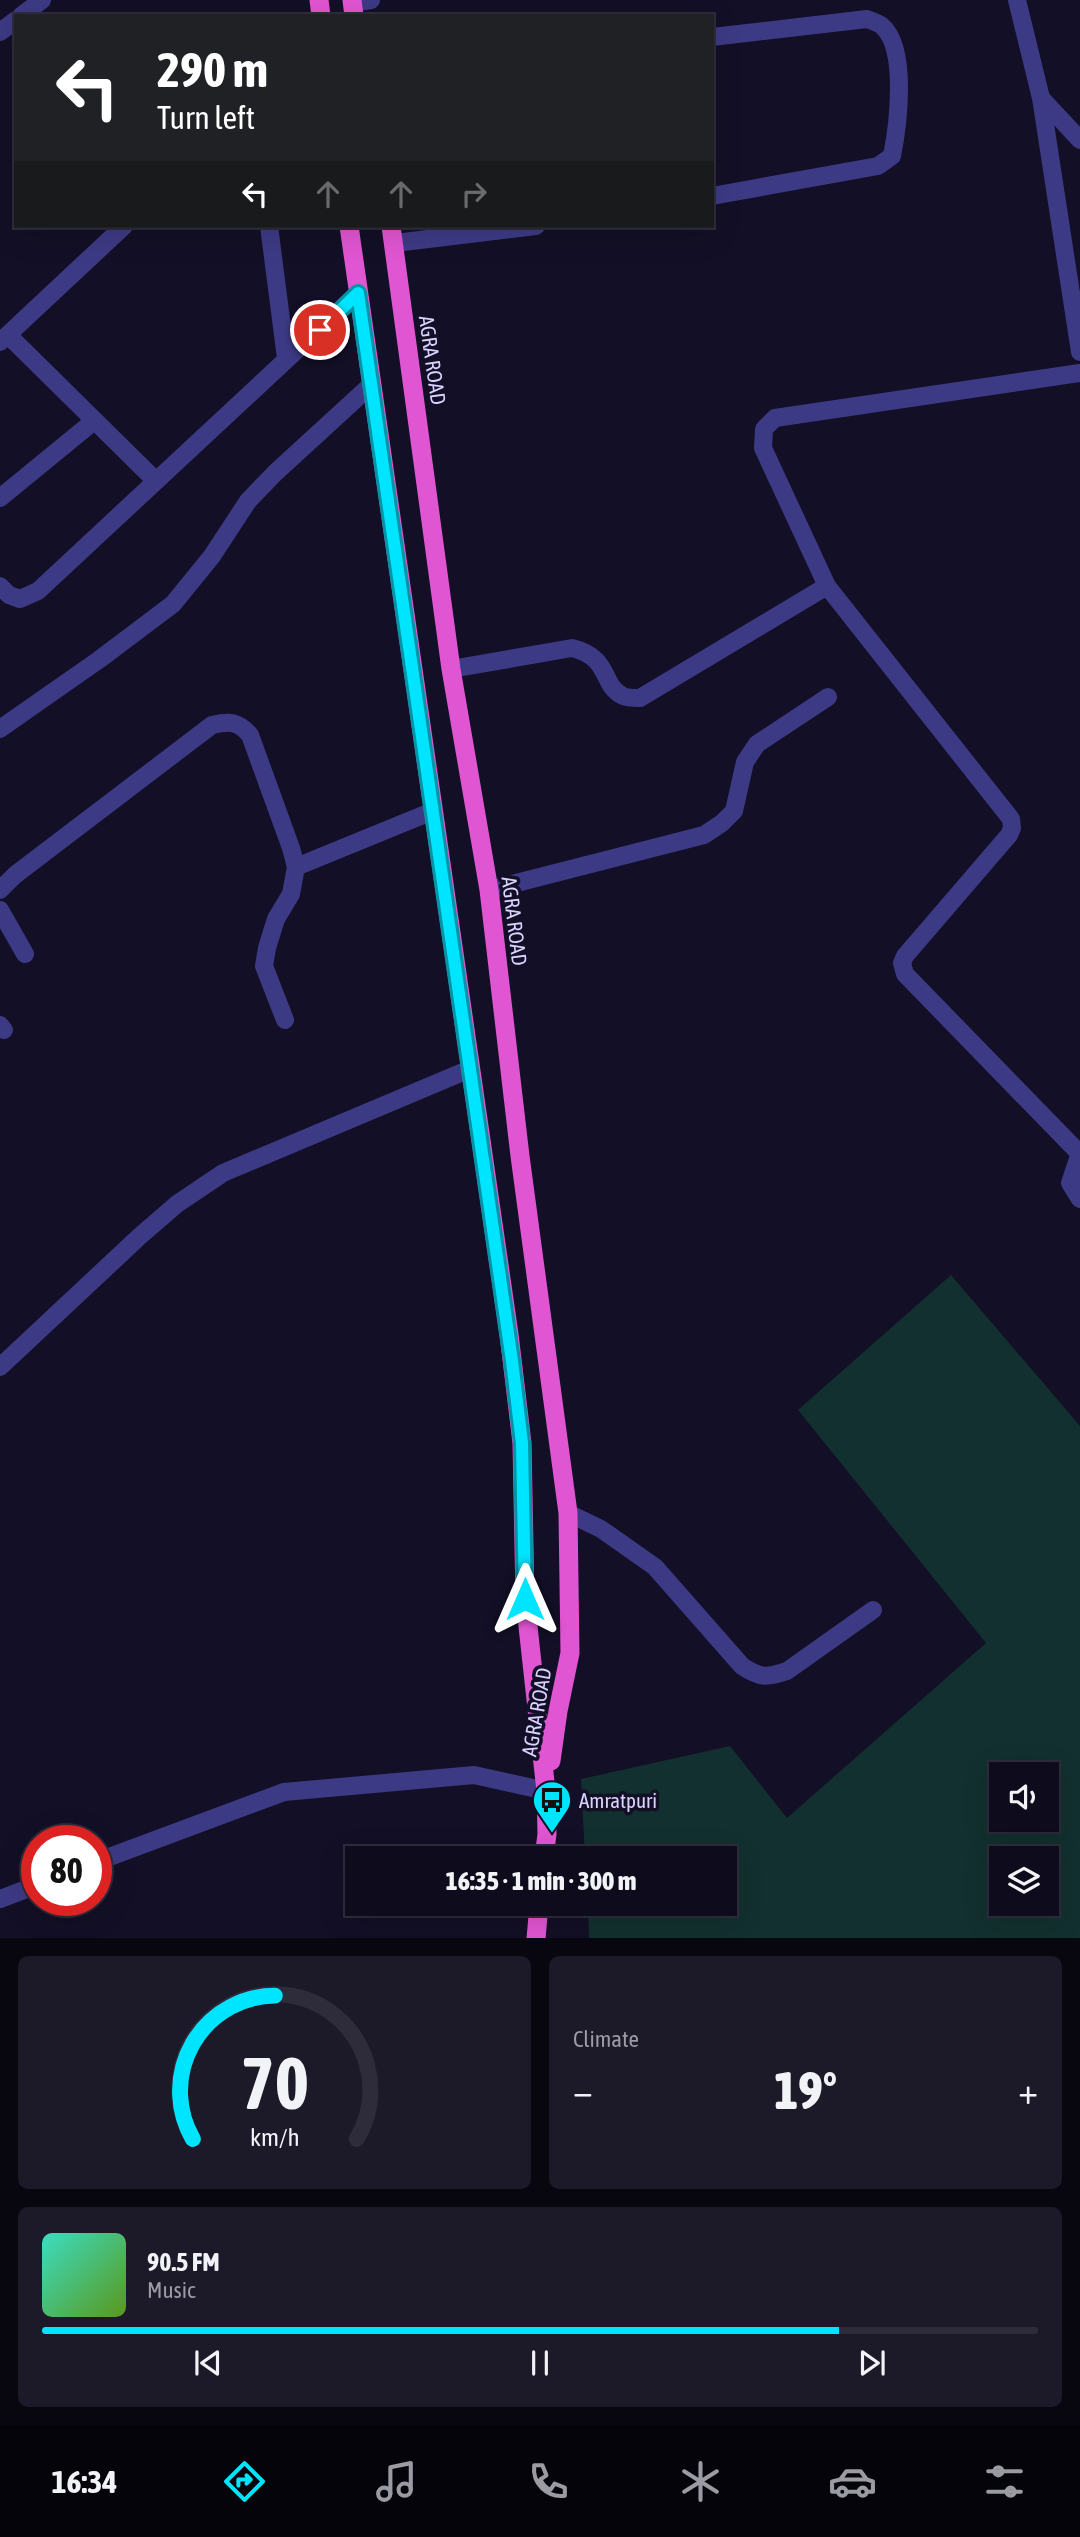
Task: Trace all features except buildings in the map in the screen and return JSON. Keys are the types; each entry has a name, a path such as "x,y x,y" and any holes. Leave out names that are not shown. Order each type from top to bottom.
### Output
{"highway":[{"name":"AGRA ROAD","path":"349,228 522,1443 525,1599 546,1791 546,1846"},
{"name":"AGRA ROAD","path":"393,234 451,668 489,890 520,1156 568,1513 570,1653 546,1791"},
{"path":"536,1938 539,1916"}],"street":[{"path":"24,14 42,0"},
{"path":"1017,0 1041,98 1080,352"},
{"path":"714,37 867,19 882,26 892,40 899,66 897,135 892,156 878,166 714,196"},
{"path":"1041,98 1080,140"},
{"path":"122,228 4,339 156,481"},
{"path":"269,228 286,358"},
{"path":"393,234 500,228"},
{"path":"0,586 9,595 20,599 38,591 358,293"},
{"path":"1080,373 775,418 764,429 763,448 827,586 1011,819 1012,828 1009,835 905,956 902,963 905,974 1080,1154 1070,1182 1080,1199"},
{"path":"0,729 173,604 212,556 248,500 371,385"},
{"path":"0,498 94,421"},
{"path":"451,668 572,648 586,651 600,662 614,688 624,697 640,698 827,586"},
{"path":"489,890 704,835 734,811 744,762 757,744 828,697"},
{"path":"0,890 15,875 212,725 228,721 242,726 250,735 296,867 291,894 276,919 264,966 285,1020"},
{"path":"296,867 433,811"},
{"path":"0,909 24,954"},
{"path":"0,1367 140,1236 177,1204 223,1173 470,1069"},
{"path":"568,1513 601,1529 655,1567 742,1666 757,1676 774,1676 787,1671 873,1610"},
{"path":"112,1856 284,1792 474,1775 546,1791"},
{"path":"0,1899 21,1891"}],"green space":[{"path":"951,1275 1080,1426 1080,1938 589,1938 588,1916 737,1916 737,1846 584,1846 581,1779 730,1746 787,1818 986,1643 798,1410"}],"place":[{"name":"Amratpuri","path":"552,1834"}],"route":[{"path":"320,330 358,293 512,1361 522,1443 526,1526 525,1599"}]}
